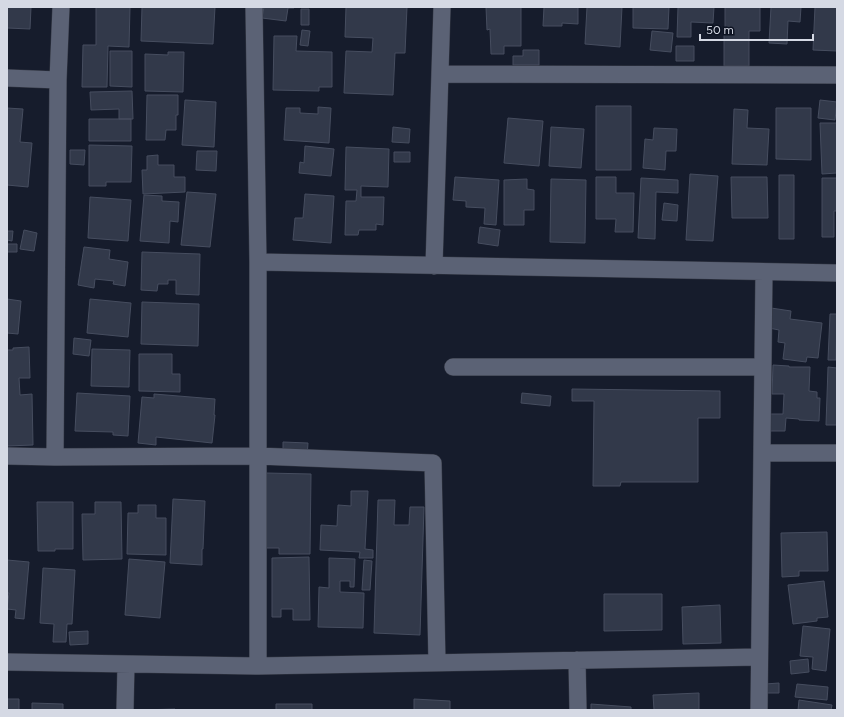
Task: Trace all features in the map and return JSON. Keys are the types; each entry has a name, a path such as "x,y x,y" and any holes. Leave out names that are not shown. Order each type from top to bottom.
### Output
{"street":[{"path":"55,457 58,80 61,7"},
{"path":"254,7 258,262 258,666"},
{"path":"434,266 442,7"},
{"path":"440,74 837,75"},
{"path":"7,78 58,80"},
{"path":"258,262 837,273"},
{"path":"759,710 764,272"},
{"path":"453,367 763,368"},
{"path":"762,453 837,453"},
{"path":"7,456 258,456 433,463 437,663"},
{"path":"7,662 258,666 759,657"},
{"path":"577,660 578,710"},
{"path":"125,710 126,664"}],"building":[{"path":"7,7 31,7 30,29 7,28"},
{"path":"96,7 130,7 129,47 108,46 107,87 82,87 83,45 96,45"},
{"path":"142,7 215,7 213,44 141,41"},
{"path":"264,7 294,8 288,8 286,21 262,18"},
{"path":"346,7 407,7 405,53 395,53 393,95 344,93 346,51 372,52 373,38 345,37"},
{"path":"486,7 521,7 521,46 504,46 504,54 491,54 490,29 487,30"},
{"path":"544,7 578,7 578,24 562,23 562,26 543,26"},
{"path":"587,7 622,7 620,47 585,44"},
{"path":"633,7 669,7 668,29 633,28"},
{"path":"678,7 714,7 713,23 691,22 691,37 677,37"},
{"path":"725,7 760,7 760,31 749,31 749,66 724,66"},
{"path":"771,7 801,7 800,22 788,21 787,44 769,43"},
{"path":"815,7 837,7 837,51 813,50"},
{"path":"301,9 309,9 309,25 301,25"},
{"path":"302,30 310,31 308,46 300,45"},
{"path":"652,31 673,33 671,52 650,50"},
{"path":"274,36 297,36 296,51 332,52 332,87 319,87 319,91 273,90"},
{"path":"676,46 694,46 694,61 676,61"},
{"path":"523,50 539,50 539,65 513,65 513,56 523,56"},
{"path":"110,51 132,51 132,87 110,86"},
{"path":"168,52 184,52 183,92 145,91 145,54 168,55"},
{"path":"132,91 133,119 119,119 119,109 91,110 90,92"},
{"path":"147,95 178,95 176,130 166,130 165,140 146,140"},
{"path":"185,100 216,102 214,147 182,145"},
{"path":"820,100 837,102 835,120 818,118"},
{"path":"596,106 631,106 631,170 596,170"},
{"path":"318,107 331,108 329,143 284,140 286,108 300,108 300,113 318,114"},
{"path":"7,108 23,109 20,142 32,143 28,187 7,185"},
{"path":"776,108 811,108 811,160 776,159"},
{"path":"734,109 748,110 747,128 769,129 767,165 732,164"},
{"path":"508,118 543,121 539,166 504,163"},
{"path":"89,119 131,119 131,141 89,141"},
{"path":"820,123 837,123 837,173 822,174"},
{"path":"393,127 410,129 409,143 392,142"},
{"path":"551,127 584,129 581,168 549,166"},
{"path":"654,128 677,129 676,151 666,151 665,170 643,168 645,139 653,140"},
{"path":"89,145 132,146 131,182 106,182 106,186 89,186"},
{"path":"305,146 334,149 331,176 299,173 300,162 304,163"},
{"path":"346,147 389,149 388,187 361,186 361,197 384,197 383,225 376,224 376,230 359,230 358,235 345,235 346,201 356,201 357,190 345,190"},
{"path":"70,150 85,150 84,165 70,164"},
{"path":"197,151 217,151 216,171 196,170"},
{"path":"394,152 410,152 410,162 394,162"},
{"path":"158,155 158,165 174,165 174,177 185,177 185,192 143,194 142,170 147,170 147,156"},
{"path":"690,174 718,176 713,241 686,240"},
{"path":"779,175 794,175 794,239 779,239"},
{"path":"455,177 499,180 496,225 484,224 485,208 466,207 466,201 453,200"},
{"path":"596,177 616,177 616,193 634,193 633,232 615,232 616,219 596,219"},
{"path":"731,177 767,177 768,218 732,218"},
{"path":"641,178 678,180 678,193 656,192 655,239 638,238"},
{"path":"822,178 837,178 837,211 834,211 834,237 822,237"},
{"path":"527,179 527,189 534,190 534,210 524,210 524,225 504,225 504,180"},
{"path":"551,179 586,180 585,243 550,242"},
{"path":"187,192 216,194 210,247 181,245"},
{"path":"305,194 334,196 331,243 293,240 295,218 303,218"},
{"path":"144,195 162,196 162,201 179,202 178,222 170,221 169,243 140,241"},
{"path":"90,197 131,200 128,241 88,238"},
{"path":"664,203 678,205 677,221 662,220"},
{"path":"480,227 500,230 498,246 478,243"},
{"path":"24,230 37,233 34,251 20,249"},
{"path":"7,231 13,231 12,241 7,240"},
{"path":"7,244 17,244 17,252 7,252"},
{"path":"84,247 110,250 109,259 128,262 125,286 113,284 114,281 95,279 94,288 78,285"},
{"path":"142,252 200,254 199,295 176,294 176,280 168,280 168,284 158,284 157,291 141,290"},
{"path":"7,299 21,301 18,334 7,333"},
{"path":"90,299 131,303 128,337 87,333"},
{"path":"142,302 199,304 198,346 141,344"},
{"path":"771,308 791,311 790,319 822,323 818,358 807,357 806,362 783,359 785,343 778,342 779,330 769,328"},
{"path":"830,314 837,314 836,360 828,360"},
{"path":"74,338 91,340 89,356 73,354"},
{"path":"29,347 30,378 19,378 20,395 32,394 33,445 7,446 7,350"},
{"path":"92,349 130,350 129,387 91,386"},
{"path":"139,354 172,354 172,374 180,374 180,392 139,391"},
{"path":"773,365 810,367 809,391 817,392 817,398 820,398 819,421 786,418 785,431 769,431 770,414 783,414 784,394 772,394"},
{"path":"828,367 837,368 837,425 826,425"},
{"path":"572,389 720,391 720,418 698,418 698,482 621,482 620,486 593,486 594,401 572,401"},
{"path":"77,393 130,396 128,436 113,435 113,432 75,431"},
{"path":"522,393 551,396 550,406 521,403"},
{"path":"154,394 215,399 212,443 156,437 156,445 138,443 142,397 154,398"},
{"path":"283,442 308,443 307,457 283,455"},
{"path":"266,473 311,474 310,554 279,554 279,548 265,548"},
{"path":"351,491 368,491 365,549 373,550 373,558 359,558 360,552 320,550 321,525 337,526 338,505 351,506"},
{"path":"173,499 205,501 202,565 170,563"},
{"path":"378,500 395,500 394,525 409,525 410,507 424,507 420,635 374,633"},
{"path":"37,502 73,502 73,549 38,551"},
{"path":"95,502 121,502 122,559 83,560 82,514 95,514"},
{"path":"138,505 156,505 156,518 166,518 166,555 127,554 128,513 138,513"},
{"path":"827,532 828,571 799,571 799,576 782,577 781,533"},
{"path":"309,557 310,620 293,620 293,609 281,609 281,617 272,617 272,558"},
{"path":"329,558 355,559 354,587 350,587 350,581 340,581 340,592 364,593 363,628 318,627 319,587 329,588"},
{"path":"129,559 165,562 160,618 125,615"},
{"path":"7,560 29,562 24,619 15,618 16,610 7,609 9,593 7,593"},
{"path":"364,560 372,561 370,590 362,590"},
{"path":"43,568 75,570 72,624 67,624 66,642 53,642 54,624 40,623"},
{"path":"824,581 828,617 817,618 817,621 793,624 788,585"},
{"path":"604,594 662,594 662,630 604,631"},
{"path":"720,605 721,643 683,644 682,607"},
{"path":"803,626 830,629 826,671 812,669 813,657 800,656"},
{"path":"88,631 88,644 70,645 69,632"},
{"path":"808,659 809,672 791,674 790,661"},
{"path":"779,683 779,693 765,693 765,684"},
{"path":"797,684 828,687 827,700 795,697"},
{"path":"699,693 699,710 654,710 653,695"},
{"path":"7,699 19,699 19,710 7,710"},
{"path":"414,699 450,701 450,710 414,710"},
{"path":"799,700 832,705 831,710 798,710"},
{"path":"32,703 63,704 63,710 32,710"},
{"path":"276,704 312,704 312,710 276,710"},
{"path":"591,704 631,707 631,710 591,710"},
{"path":"175,709 175,710 140,710"}]}
